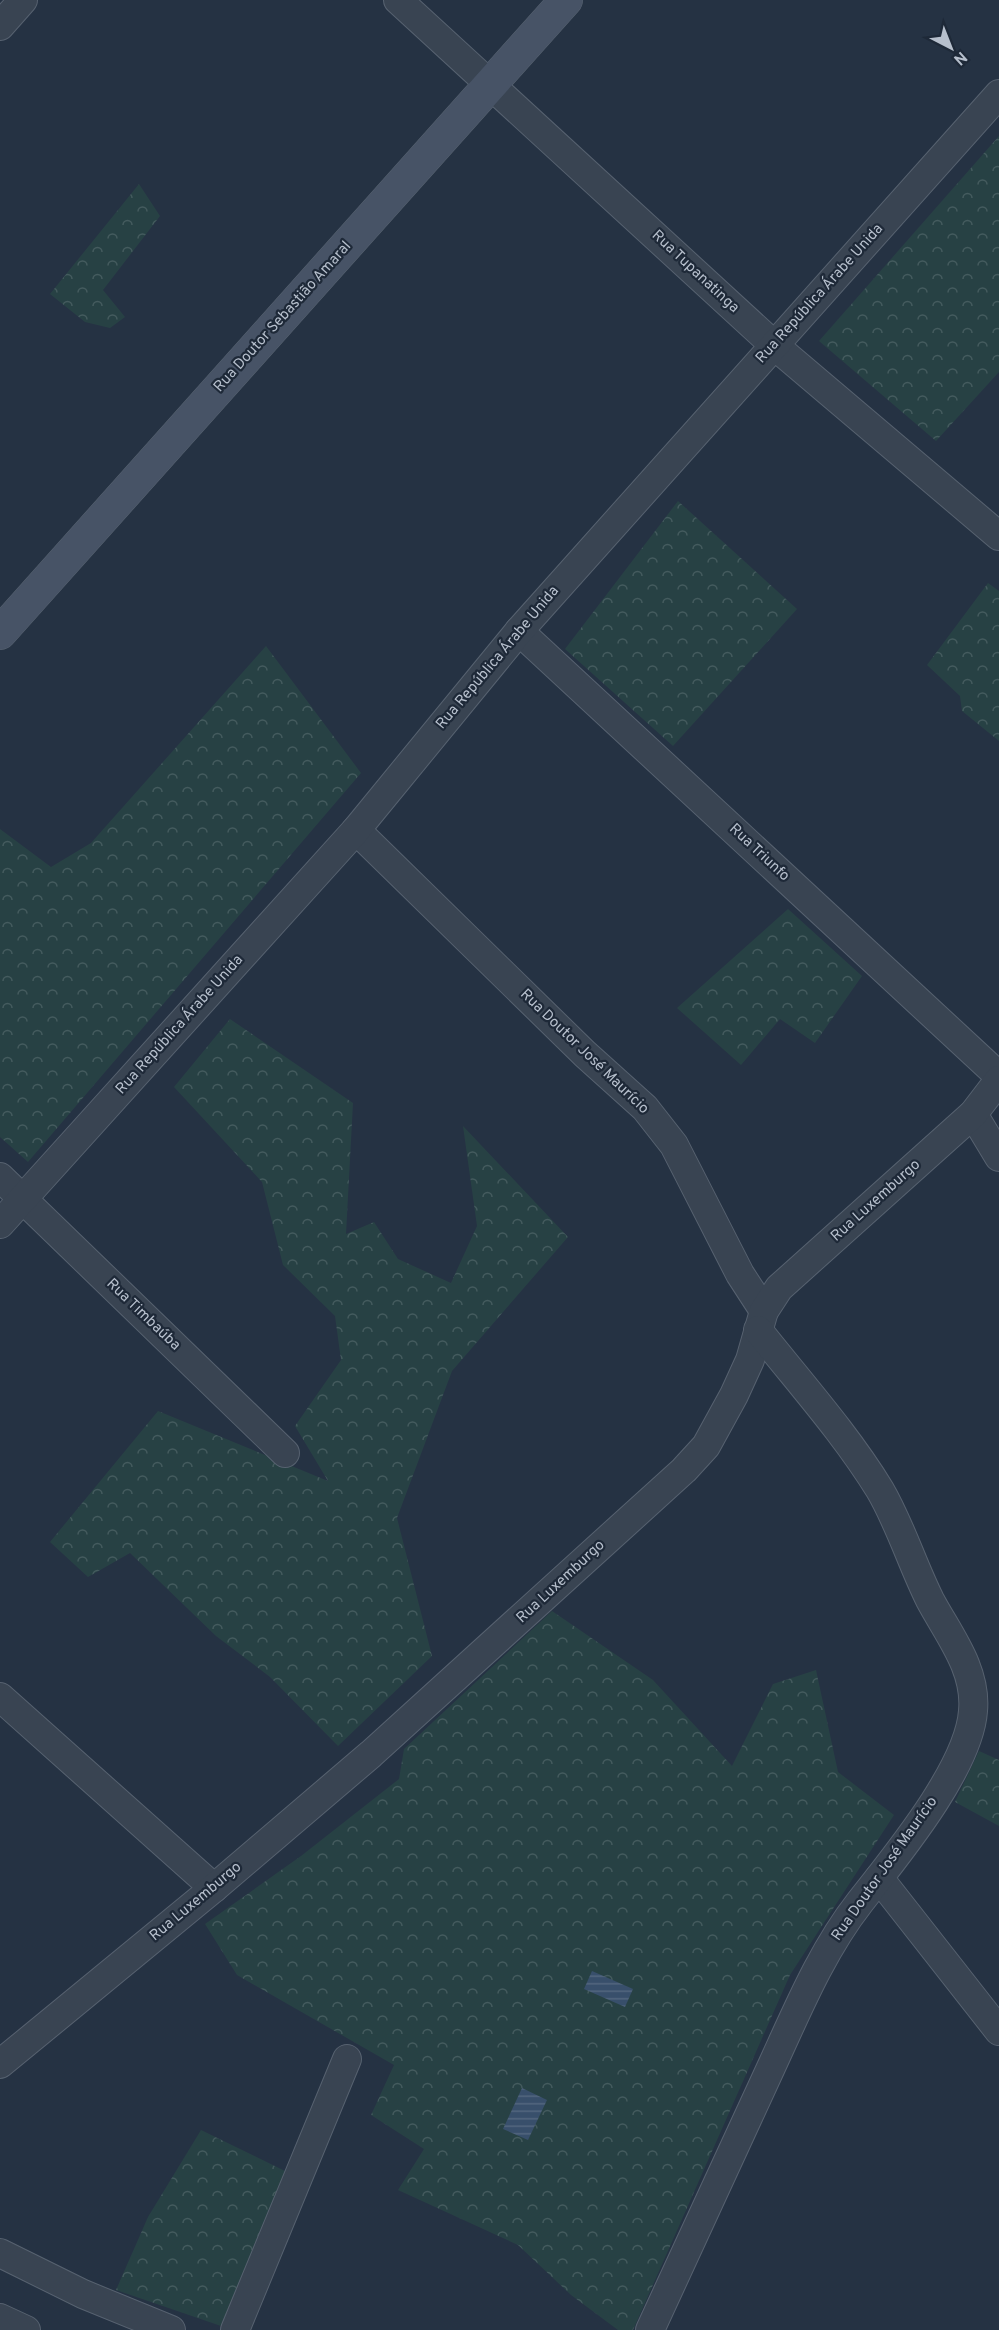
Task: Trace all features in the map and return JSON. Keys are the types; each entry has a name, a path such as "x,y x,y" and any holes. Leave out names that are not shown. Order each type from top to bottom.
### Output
{"street":[{"path":"0,26 23,0"},
{"name":"Rua Tupanatinga","path":"398,0 775,346 999,536"},
{"name":"Rua Doutor Sebastião Amaral","path":"0,633 566,0"},
{"name":"Rua República Árabe Unida","path":"0,1224 356,830 519,631 999,94"},
{"name":"Rua Triunfo","path":"519,631 999,1078"},
{"name":"Rua Doutor José Maurício","path":"356,830 585,1054 645,1108 674,1145 761,1320 882,1493 931,1601 963,1657 971,1683 974,1710 967,1741 938,1793 879,1878 838,1931 795,2017 650,2330"},
{"name":"Rua Luxemburgo","path":"0,2064 214,1888 371,1754 684,1470 706,1446 750,1360 761,1320 779,1288 973,1114 999,1078"},
{"path":"973,1114 999,1157"},
{"name":"Rua Timbaúba","path":"0,1177 285,1453"},
{"path":"0,1697 214,1888"},
{"path":"879,1878 999,2031"},
{"path":"235,2330 346,2059"},
{"path":"0,2253 83,2294 171,2330"},
{"path":"0,2318 26,2330"}],"green space":[{"path":"999,136 999,372 936,441 819,341"},
{"path":"139,184 160,216 103,290 125,317 110,328 85,322 50,294"},
{"path":"678,501 797,609 673,746 565,649"},
{"path":"988,583 999,591 999,741 962,711 960,696 927,665"},
{"path":"266,646 361,773 28,1162 0,1137 0,829 51,867 91,843"},
{"path":"788,909 862,976 815,1043 780,1019 741,1065 677,1008"},
{"path":"230,1019 353,1103 346,1234 374,1222 398,1259 451,1283 477,1226 463,1126 568,1237 452,1371 397,1518 432,1656 338,1746 270,1677 216,1636 130,1553 88,1577 50,1542 158,1411 328,1481 295,1426 341,1360 335,1316 283,1265 262,1182 174,1087"},
{"path":"552,1611 653,1680 732,1766 773,1684 816,1670 838,1772 894,1815 790,1975 633,2330 618,2330 571,2295 518,2245 398,2190 424,2149 371,2115 394,2065 237,1975 205,1924 301,1856 399,1779 404,1749"},
{"path":"979,1751 999,1760 999,1826 955,1802"},
{"path":"201,2130 285,2171 221,2326 116,2290 148,2217"}],"water":[{"path":"592,1971 633,1989 625,2007 584,1989"},
{"path":"522,2088 547,2100 528,2140 503,2129"}]}
